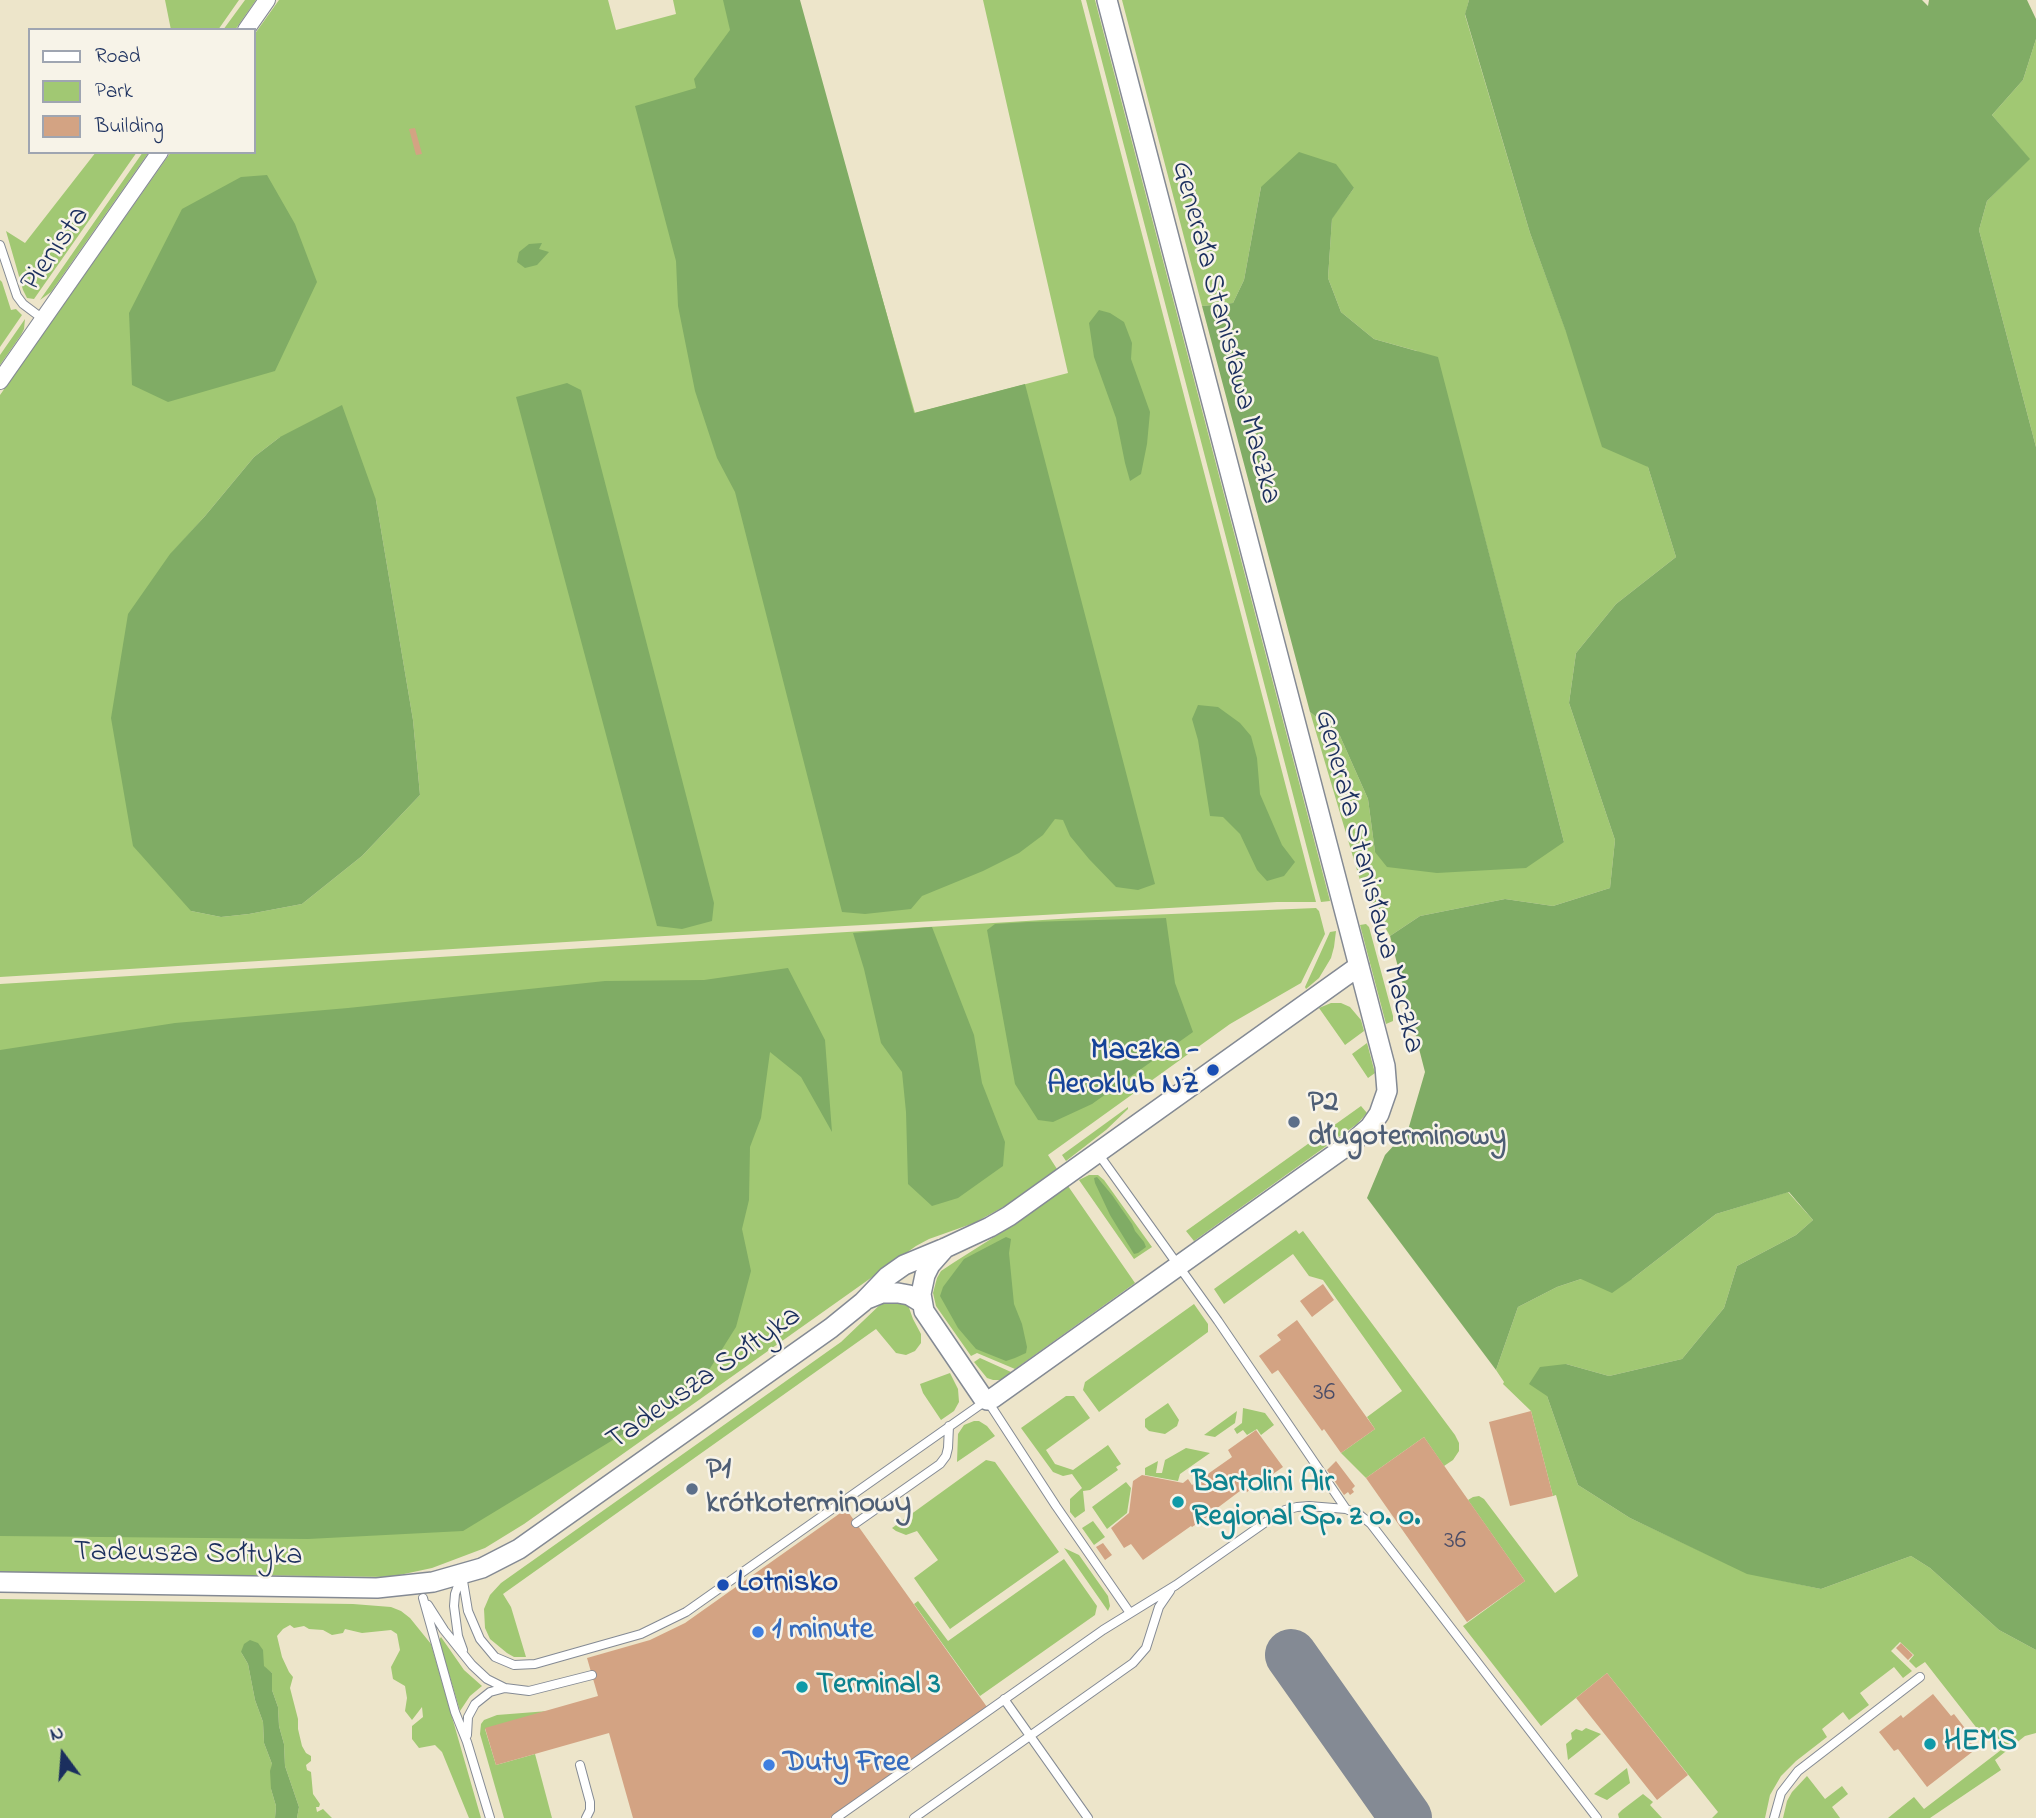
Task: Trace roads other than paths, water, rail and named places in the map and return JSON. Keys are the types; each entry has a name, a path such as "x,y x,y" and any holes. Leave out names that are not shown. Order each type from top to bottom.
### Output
{"street":[{"path":"247,28 267,0"},
{"name":"Generała Stanisława Maczka","path":"986,1400 998,1395 1355,1140 1370,1127 1379,1114 1387,1091 1387,1078 1359,966 1107,0"},
{"name":"Pienista","path":"0,381 159,154"},
{"name":"Tadeusza Sołtyka","path":"0,1582 342,1588 419,1592 492,1563 519,1549 831,1328 904,1265 1009,1216 1359,966"},
{"path":"945,1248 925,1275 922,1303 927,1317 986,1400"},
{"path":"863,1301 891,1292 909,1295 922,1303"}],"lane":[{"path":"0,244 17,296 43,319"},
{"path":"1097,1152 1346,1509"},
{"path":"986,1400 1130,1613"},
{"name":"Generała Stanisława Maczka","path":"462,1575 468,1611 480,1639 495,1657 514,1665 535,1664 641,1634 686,1612 986,1400"},
{"path":"856,1523 940,1464 948,1448 949,1426"},
{"path":"836,1818 1004,1699 1273,1517 1285,1510 1309,1506 1346,1509 1371,1524 1597,1818"},
{"path":"462,1575 454,1606 458,1636 466,1657"},
{"path":"914,1818 1140,1656 1150,1638 1159,1607 1176,1585"},
{"path":"419,1592 480,1673 505,1688"},
{"path":"419,1592 490,1818"},
{"path":"467,1742 466,1727 470,1711 490,1692 505,1688 529,1691 592,1675"},
{"path":"1774,1818 1781,1793 1798,1771 1920,1677"},
{"path":"1004,1699 1088,1818"},
{"path":"580,1765 590,1802 586,1818"}],"place":[{"name":"Maczka - Aeroklub NŻ","path":"1213,1070"},
{"name":"P2 długoterminowy","path":"1294,1122"},
{"name":"P1 krótkoterminowy","path":"692,1489"},
{"name":"Bartolini Air Regional Sp. z o. o.","path":"1178,1502"},
{"name":"Lotnisko","path":"723,1585"},
{"name":"1 minute","path":"758,1632"},
{"name":"Terminal 3","path":"802,1687"},
{"name":"HEMS","path":"1930,1744"},
{"name":"Duty Free","path":"769,1765"}]}
